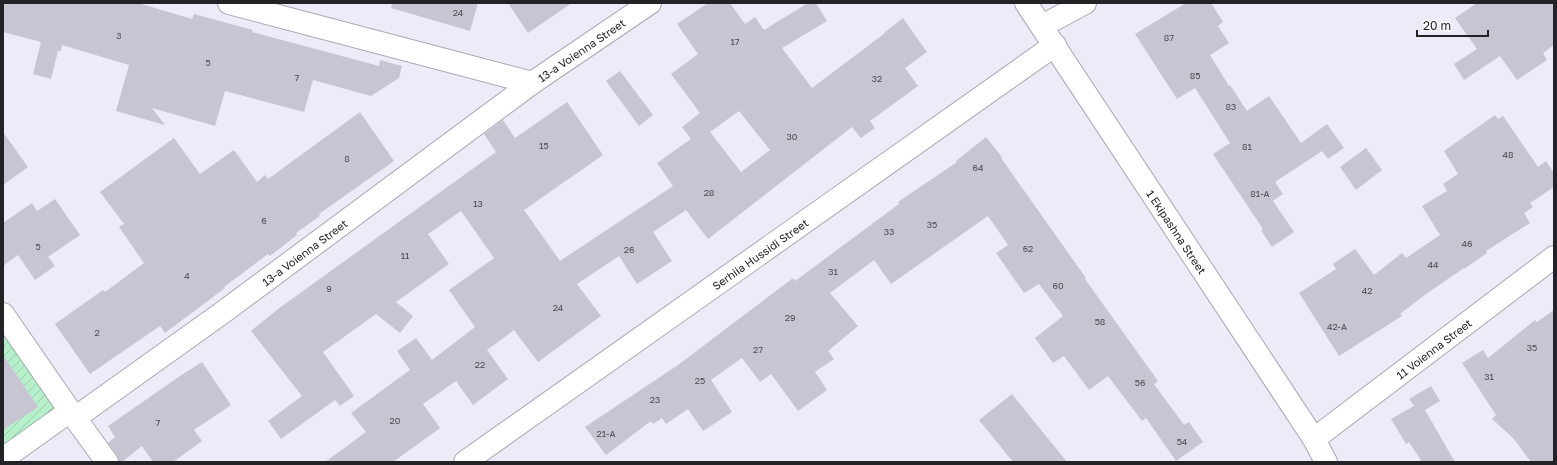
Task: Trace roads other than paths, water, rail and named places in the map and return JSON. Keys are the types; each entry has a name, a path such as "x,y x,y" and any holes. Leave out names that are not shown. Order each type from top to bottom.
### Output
{"street":[{"name":"13-a Voienna Street","path":"229,3 532,83"},
{"name":"13-a Voienna Street","path":"3,459 73,415 222,313 532,83 650,3"},
{"name":"1 Ekipashna Street","path":"1026,3 1314,439 1326,462"},
{"path":"1042,26 1085,3"},
{"name":"Serhiia Hussidi Street","path":"465,462 1055,46"},
{"name":"11 Voienna Street","path":"1314,439 1554,257"},
{"path":"3,314 107,462"}]}
